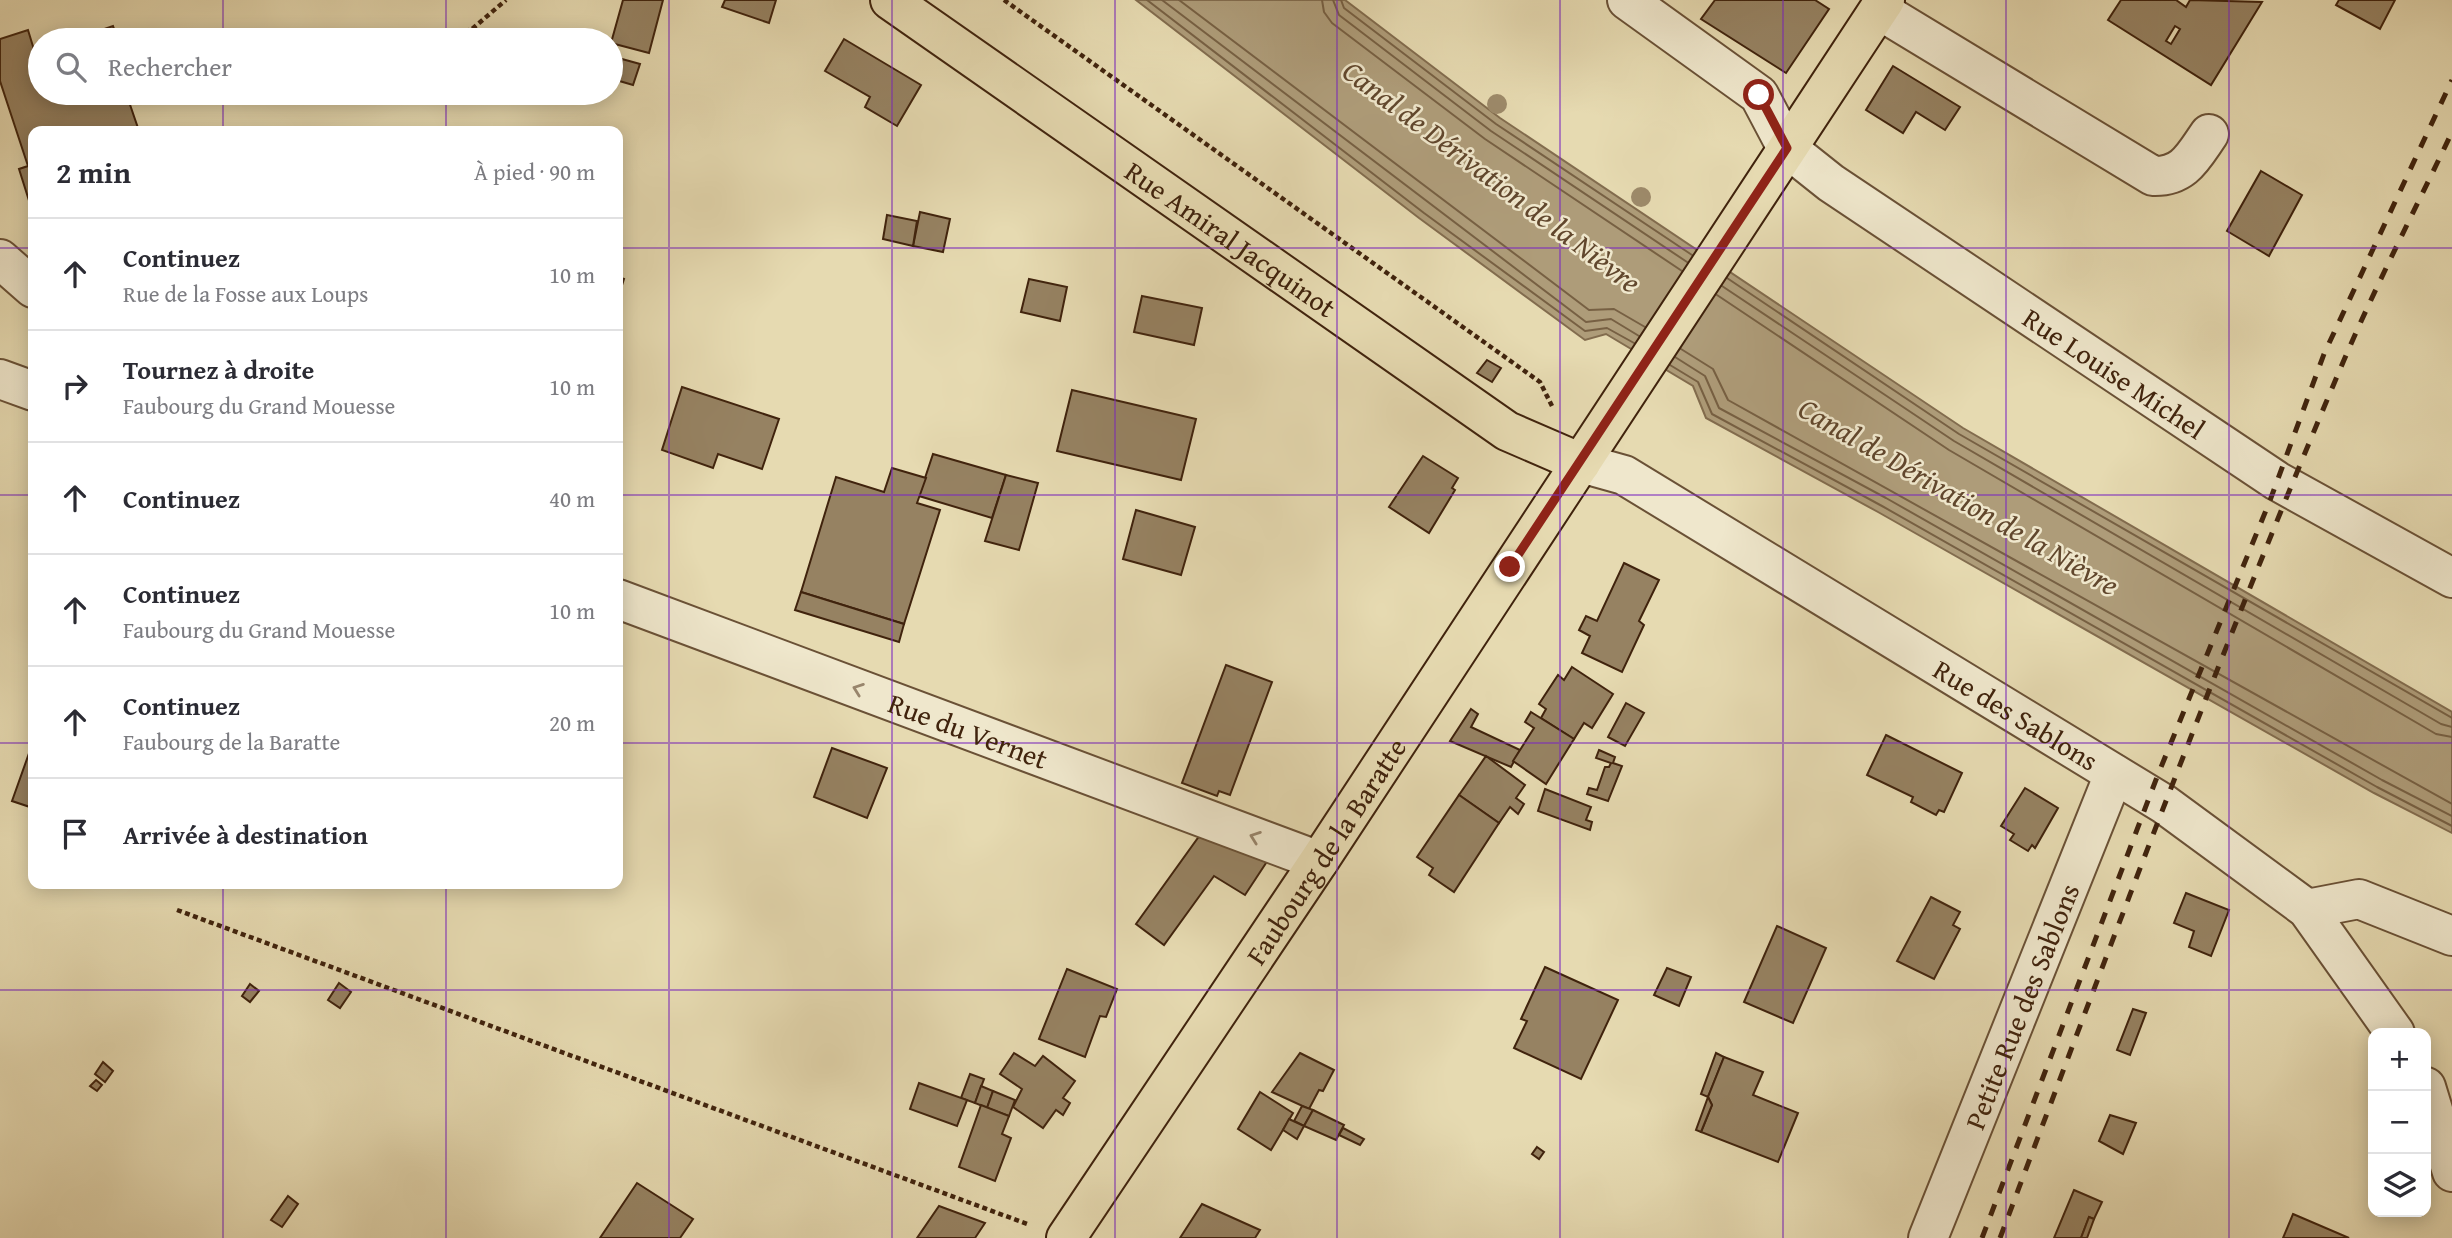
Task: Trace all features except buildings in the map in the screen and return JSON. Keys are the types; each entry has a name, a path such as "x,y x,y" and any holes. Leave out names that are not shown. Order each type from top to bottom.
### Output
{"main road":[{"name":"Rue Amiral Jacquinot","path":"890,0 1507,430 1581,463"},
{"name":"Faubourg de la Baratte","path":"1052,1233 1319,861 1882,5"}],"street":[{"path":"1627,0 1759,95 1787,148"},
{"path":"1882,5 2153,176 2167,177 2179,172 2189,163 2209,134"},
{"name":"Rue Louise Michel","path":"1787,148 1831,183 2277,481 2452,578"},
{"path":"0,259 28,284"},
{"path":"0,379 28,389"},
{"name":"Rue des Sablons","path":"1581,463 1624,475 2164,804 2307,909 2391,1028"},
{"name":"Rue du Vernet","path":"623,601 1319,861"},
{"name":"Petite Rue des Sablons","path":"1928,1238 2113,774"},
{"path":"2307,909 2359,899 2452,936"},
{"path":"2427,1091 2452,1172"}],"path":[{"path":"473,28 506,0"},
{"path":"1004,0 1540,382 1581,463"},
{"path":"177,910 1052,1233"}],"water":[{"name":"Canal de Dérivation de la Nièvre","path":"1136,0 1345,0 1500,118 1963,428 2452,712 2452,833 2374,793 1878,512 1706,418 1693,386 1606,334 1585,340 1419,218"}],"railway":[{"path":"1982,1238 2157,777 2269,503 2324,354 2452,80"},
{"path":"2000,1238 2168,797 2298,469 2383,274 2452,132"}],"route":[{"path":"1510,567 1787,148 1759,95"}]}
